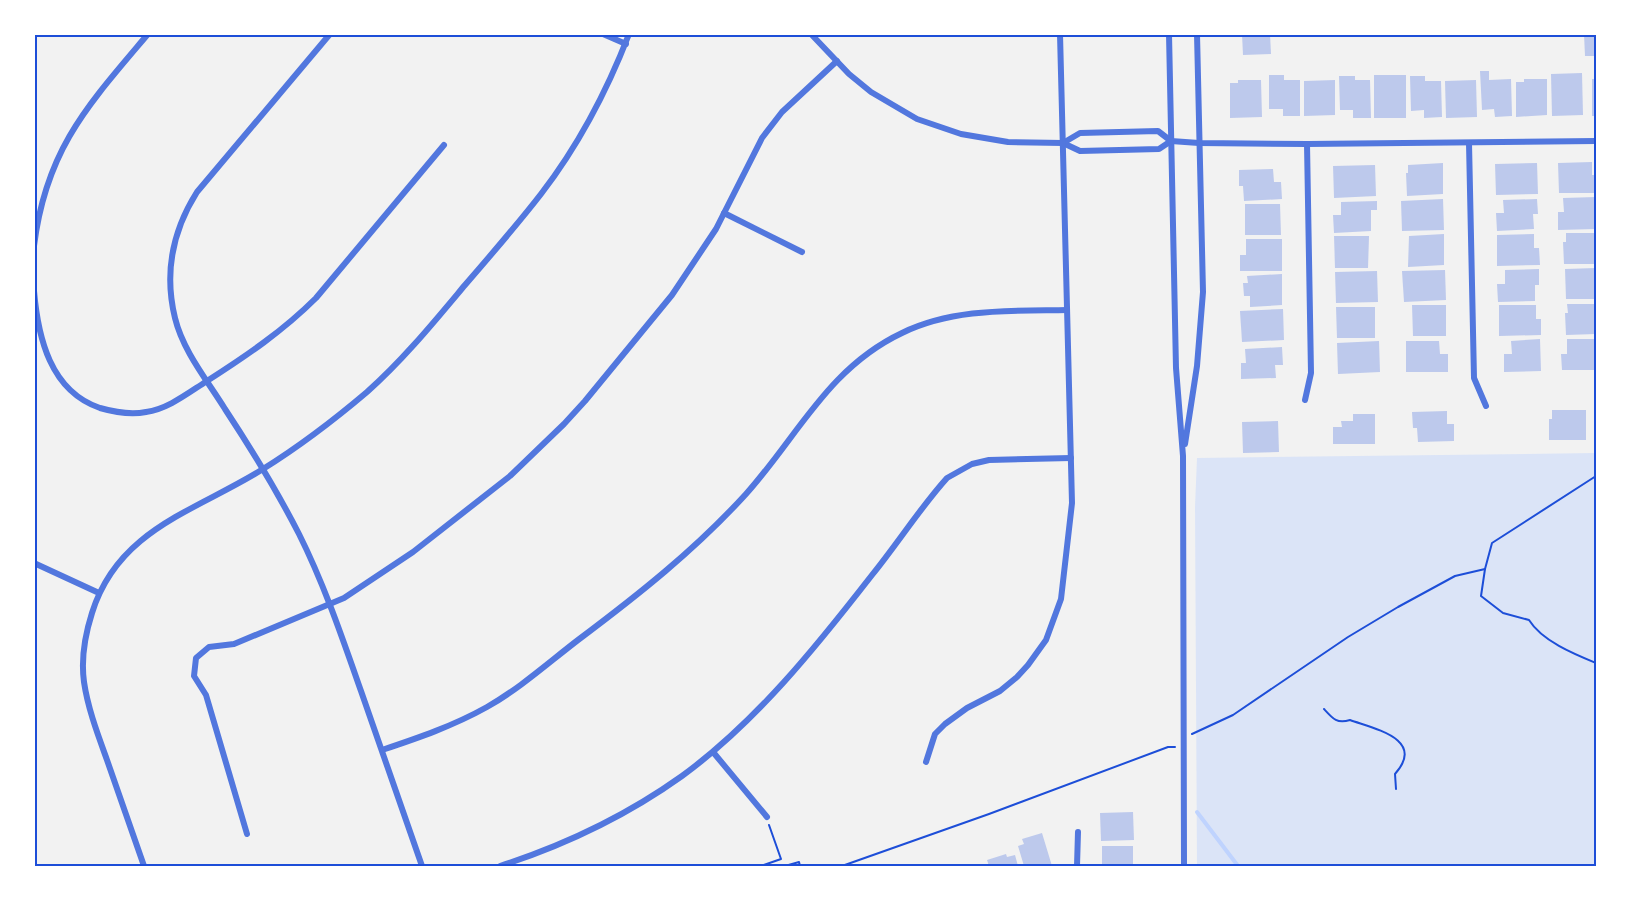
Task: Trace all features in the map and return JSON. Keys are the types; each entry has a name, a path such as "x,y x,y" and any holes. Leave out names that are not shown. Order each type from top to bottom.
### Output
{"street":[{"path":"34,246 43,198 64,144 91,101 148,34"},
{"path":"330,34 197,192 188,207 178,230 172,256 173,306 181,335 263,469 299,535 330,605 422,867"},
{"path":"603,34 626,44"},
{"path":"144,867 96,729 84,681 87,632 99,593 121,559 143,537 158,526 263,469 319,430 369,390 410,348 536,201 561,165 602,95 629,34"},
{"path":"811,34 871,92 903,112 938,127 985,139 1063,143 1080,151 1159,148 1171,141 1306,144 1596,141"},
{"path":"926,762 935,734 955,717 1000,691 1017,677 1046,640 1061,599 1072,502 1060,34"},
{"path":"1169,34 1176,368 1183,456 1184,867"},
{"path":"1183,456 1197,366 1203,292 1197,34"},
{"path":"247,834 206,694 194,676 196,658 209,647 234,644 330,605 360,588 412,552 510,476 585,401 672,295 701,253 754,152 771,126 797,97 837,61"},
{"path":"1063,143 1080,132 1158,131 1171,141"},
{"path":"1469,143 1474,378 1486,406"},
{"path":"1305,400 1311,373 1306,144"},
{"path":"34,291 40,331 47,355 56,373 67,387 94,406 120,412 146,412 161,408 252,352 298,316 444,145"},
{"path":"724,213 802,252"},
{"path":"382,750 446,728 487,707 645,590 702,541 730,512 832,384 846,370 873,350 910,329 952,316 990,312 1067,310"},
{"path":"500,867 566,842 613,819 682,776 712,752 759,708 828,630 947,478 972,464 988,460 1071,458"},
{"path":"34,563 99,593"},
{"path":"712,752 767,817"},
{"path":"1077,867 1078,832"}],"path":[{"path":"1596,476 1492,543 1481,596 1503,613 1529,620 1535,630 1545,638 1596,663"},
{"path":"1184,737 1233,715 1348,637 1398,607 1455,576 1485,569"},
{"path":"1324,710 1335,721 1350,720 1398,738 1403,745 1403,754 1402,766 1395,774 1396,789"},
{"path":"842,867 1168,747"},
{"path":"761,867 781,859 769,825"},
{"path":"785,867 799,861 800,867"}],"shaded area":[{"path":"1596,453 1596,866 1197,866 1195,507 1197,458"}],"building":[{"path":"1242,34 1270,34 1271,54 1243,55"},
{"path":"1584,34 1596,34 1596,56 1585,56"},
{"path":"1480,71 1489,71 1489,80 1511,79 1512,116 1495,117 1494,109 1482,110"},
{"path":"1582,73 1583,115 1552,116 1551,74"},
{"path":"1269,75 1284,75 1284,80 1300,80 1300,116 1283,116 1283,109 1269,109"},
{"path":"1374,75 1406,75 1406,118 1374,118"},
{"path":"1339,76 1355,76 1355,80 1370,80 1371,118 1353,118 1353,110 1340,110"},
{"path":"1410,76 1425,76 1425,81 1441,81 1442,117 1424,118 1424,110 1411,111"},
{"path":"1524,79 1547,79 1547,115 1516,117 1516,82 1524,82"},
{"path":"1592,79 1596,79 1596,116 1592,116"},
{"path":"1238,80 1261,80 1262,117 1230,118 1230,83 1238,83"},
{"path":"1335,80 1335,115 1304,116 1304,81"},
{"path":"1476,80 1477,117 1446,118 1445,81"},
{"path":"1592,162 1592,175 1596,175 1596,193 1559,193 1558,163"},
{"path":"1443,163 1443,194 1407,196 1408,165"},
{"path":"1537,163 1538,194 1496,195 1495,164"},
{"path":"1375,165 1376,196 1334,198 1333,166"},
{"path":"1273,169 1274,182 1281,182 1282,199 1244,201 1243,186 1239,186 1239,170"},
{"path":"1596,197 1596,229 1558,230 1558,212 1564,212 1563,198"},
{"path":"1443,199 1444,230 1402,231 1401,201"},
{"path":"1537,199 1538,214 1533,214 1534,229 1497,231 1496,213 1504,213 1503,200"},
{"path":"1377,201 1377,210 1371,210 1371,231 1334,233 1333,215 1341,215 1341,202"},
{"path":"1245,204 1280,204 1281,235 1245,235"},
{"path":"1566,233 1596,233 1596,264 1564,264 1563,242 1566,242"},
{"path":"1444,234 1444,265 1408,267 1409,236"},
{"path":"1534,234 1534,248 1539,248 1540,265 1497,266 1497,235"},
{"path":"1334,236 1369,236 1368,268 1335,268"},
{"path":"1246,239 1282,239 1282,271 1240,271 1240,255 1246,255"},
{"path":"1596,268 1596,299 1566,299 1565,269"},
{"path":"1539,269 1539,285 1535,285 1535,301 1498,302 1497,284 1505,284 1505,270"},
{"path":"1445,270 1446,300 1404,302 1402,271"},
{"path":"1377,271 1378,302 1336,303 1335,272"},
{"path":"1282,274 1282,305 1250,307 1250,296 1244,296 1243,283 1248,283 1247,276"},
{"path":"1567,304 1596,304 1596,334 1566,335"},
{"path":"1412,305 1446,305 1446,336 1413,336"},
{"path":"1499,305 1536,305 1536,319 1541,319 1541,335 1499,336"},
{"path":"1336,307 1375,307 1375,338 1337,338"},
{"path":"1283,309 1284,340 1242,342 1240,311"},
{"path":"1540,339 1541,371 1504,372 1504,354 1512,354 1511,341"},
{"path":"1567,339 1596,339 1596,370 1562,370 1561,354 1567,354"},
{"path":"1379,341 1380,372 1338,374 1337,343"},
{"path":"1406,341 1439,341 1440,354 1448,354 1448,372 1406,372"},
{"path":"1282,347 1283,365 1275,365 1276,378 1241,379 1241,363 1246,363 1245,349"},
{"path":"1552,410 1586,410 1586,440 1549,440 1549,419 1552,419"},
{"path":"1447,411 1447,424 1454,424 1454,441 1418,442 1417,428 1413,428 1412,412"},
{"path":"1353,414 1375,414 1375,444 1333,444 1333,427 1342,427 1341,421 1353,421"},
{"path":"1278,421 1279,452 1243,453 1242,422"},
{"path":"1133,812 1134,840 1101,841 1100,813"},
{"path":"1042,833 1052,866 1024,866 1018,846 1024,844 1022,839"},
{"path":"1102,846 1133,846 1133,866 1102,866"},
{"path":"1006,854 1007,857 1015,855 1018,866 989,866 987,860"}],"waterway":[{"path":"1197,812 1238,866"}]}
